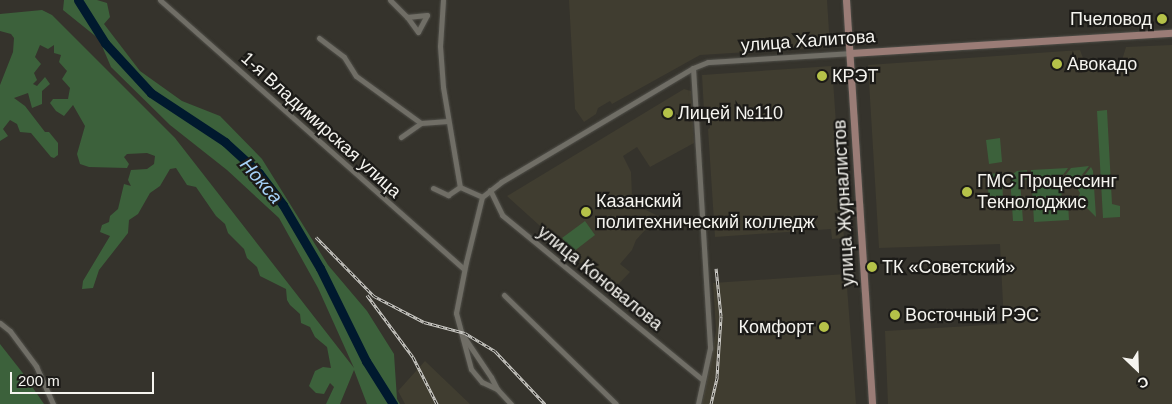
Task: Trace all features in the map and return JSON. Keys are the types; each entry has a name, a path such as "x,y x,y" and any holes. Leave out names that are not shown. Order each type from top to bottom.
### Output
{"street":[{"name":"1-я Владимирская улица","path":"160,0 464,269"},
{"path":"390,0 407,17"},
{"path":"444,0 440,46 448,121 460,187"},
{"name":"улица Журналистов","path":"846,0 872,404"},
{"name":"улица Халитова","path":"482,197 501,182 693,68 708,62 1172,33"},
{"path":"318,38 344,57 356,76 421,123"},
{"path":"693,68 710,348 698,404"},
{"path":"401,137 421,123 448,121"},
{"path":"433,188 448,195 460,187"},
{"path":"460,187 482,197 464,269 456,313 471,369 482,382 496,389 511,404"},
{"name":"улица Коновалова","path":"490,190 502,216 702,379"},
{"path":"504,295 616,404"},
{"path":"0,323 10,331 36,366 53,404"},
{"path":"461,334 491,376 496,389"}],"shaded area":[{"path":"569,0 827,0 830,47 700,55 612,104 610,101 598,108 596,114 584,122 575,109"},
{"path":"1172,45 1172,404 888,404 885,331 1004,324 1000,244 879,248 868,65 1080,50 1085,63 1122,60 1126,47"},
{"path":"832,66 844,238 832,239 831,229 715,237 708,129 710,128 708,110 704,111 702,75"},
{"name":"Казанский политехнический колледж","path":"684,89 691,91 694,143 650,167 637,147 623,156 631,172 632,196 640,207 658,216 636,240 632,250 620,264 630,272 612,291 507,196"},
{"path":"846,274 856,404 702,404 716,331 713,283"},
{"path":"425,361 470,404 405,404 398,391"}],"green space":[{"path":"64,0 97,0 107,3 110,17 104,24 140,71 182,101 220,116 262,159 328,265 367,311 394,354 397,399 400,404 367,404 354,370 340,404 326,404 334,387 330,383 324,394 316,393 309,386 315,371 323,367 331,368 327,347 315,337 310,327 301,323 300,314 287,300 286,289 260,276 257,267 247,258 244,249 228,233 225,224 216,216 196,187 187,185 176,168 170,169 160,186 150,193 138,214 129,220 128,233 99,270 93,288 82,289 83,281 110,236 100,232 102,225 109,222 110,216 118,209 124,184 131,186 128,180 131,170 147,169 154,164 155,156 147,153 127,154 124,157 129,164 127,168 89,167 80,164 77,154 85,126 73,105 64,116 56,111 50,103 53,99 68,99 70,88 62,79 67,71 59,62 61,55 54,53 54,45 48,49 40,45 35,57 41,64 34,73 37,80 33,84 37,86 45,77 50,84 42,91 42,104 32,108 28,93 14,98 25,106 45,132 49,132 58,143 58,155 54,158 51,157 31,133 20,132 17,124 10,120 3,129 8,136 0,141 0,85 13,52 14,38 11,34 0,31 0,14 42,10 52,15 175,138 354,368 318,288 279,218 227,170 170,125 111,67 99,39 63,10"},
{"path":"1107,110 1112,204 1120,206 1120,217 1103,218 1097,111"},
{"path":"1000,138 1002,162 989,164 986,140"},
{"path":"1089,166 1074,185 1065,186 1060,182 1071,168"},
{"path":"1091,167 1093,171 1096,217 1078,199 1080,193 1076,186"},
{"path":"1068,168 1057,183 1063,188 1061,197 1068,203 1069,220 1034,222 1031,170"},
{"path":"1027,170 1028,179 1020,181 1023,221 1013,221 1010,176 1017,171"},
{"path":"1002,173 1003,201 989,202 987,174"},
{"path":"585,221 595,235 573,252 562,238"},
{"path":"0,344 22,372 44,404 0,404"}],"waterway":[{"name":"Нокса","path":"78,0 105,43 151,93 225,142 259,173 283,205 320,268 366,361 393,404"}],"railway":[{"path":"316,237 374,296 424,322 465,333 495,351 545,404"},
{"path":"711,404 717,377 721,316 716,268"},
{"path":"367,295 413,357 437,404"}],"place":[{"name":"Пчеловод","path":"1162,19"},
{"name":"Авокадо","path":"1057,64"},
{"name":"КРЭТ","path":"822,76"},
{"name":"Лицей №110","path":"668,113"},
{"name":"ГМС Процессинг Текнолоджис","path":"967,192"},
{"name":"Казанский политехнический колледж","path":"586,212"},
{"name":"ТК «Советский»","path":"872,267"},
{"name":"Восточный РЭС","path":"895,315"},
{"name":"Комфорт","path":"824,327"}]}
